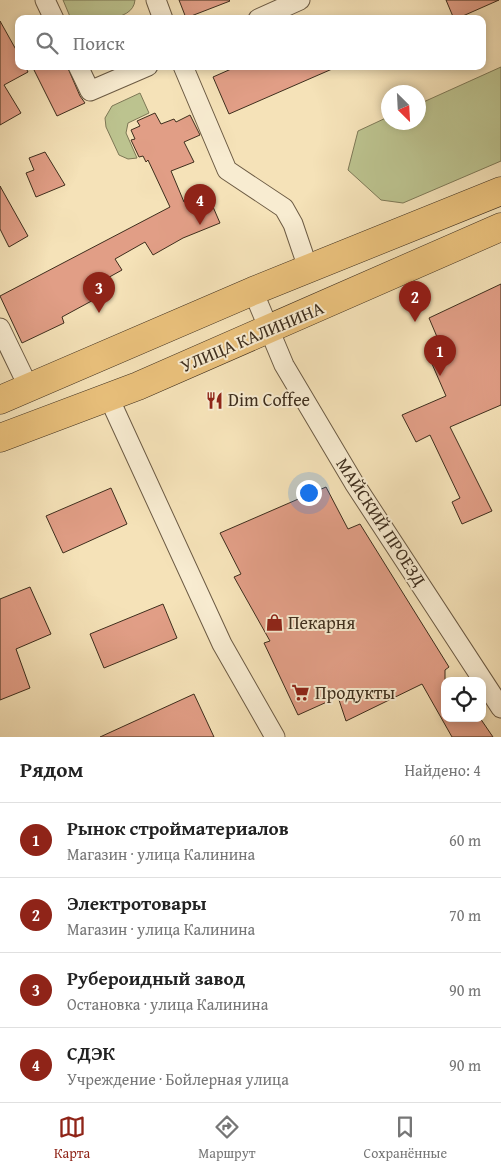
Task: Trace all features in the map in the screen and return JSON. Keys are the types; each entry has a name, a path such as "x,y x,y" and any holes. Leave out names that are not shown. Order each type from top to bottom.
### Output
{"highway":[{"path":"0,400 308,268 501,190"},
{"name":"УЛИЦА КАЛИНИНА","path":"0,438 109,398 270,330 501,227"}],"street":[{"path":"45,0 52,15"},
{"path":"156,0 162,15"},
{"path":"267,15 300,0"},
{"path":"80,70 90,91 139,70"},
{"path":"185,70 227,170 284,208 293,224 308,268"},
{"name":"МАЙСКИЙ ПРОЕЗД","path":"254,291 284,365 354,483 501,708"},
{"path":"0,328 29,388"},
{"path":"109,398 222,644 276,737"}],"green space":[{"path":"63,0 135,0 132,8 123,15 69,15"},
{"path":"501,67 501,161 403,203 381,200 348,170 358,131 381,120 381,130 426,130 426,101"},
{"path":"140,93 149,113 128,123 126,133 137,158 128,159 119,155 106,127 105,118 112,106"}],"building":[{"path":"179,0 230,1 194,15 185,15"},
{"path":"446,0 499,0 465,15 452,15"},
{"path":"0,21 15,48 15,70 27,70 28,72 4,85 21,113 0,125"},
{"path":"34,70 69,70 85,103 57,116"},
{"path":"229,70 330,70 229,114 213,77"},
{"path":"155,113 161,124 174,119 176,122 190,115 200,135 184,142 194,162 171,171 184,202 207,193 220,223 183,238 153,255 145,242 115,259 122,270 104,280 110,291 62,317 64,323 22,343 0,296 170,207 148,160 146,162 143,156 139,157 131,140 135,139 131,130 140,126 137,121"},
{"path":"45,152 65,185 36,197 26,173 34,170 29,158"},
{"path":"0,186 28,236 9,247 0,229"},
{"path":"501,284 501,405 450,427 492,511 462,524 452,502 460,498 430,435 416,442 402,415 446,396 429,357 443,351 429,318"},
{"path":"326,487 348,529 360,524 449,667 445,670 445,677 441,677 441,718 422,684 346,721 338,697 298,715 264,643 270,641 234,577 241,574 220,533"},
{"path":"111,488 127,524 63,553 46,516"},
{"path":"30,587 51,634 16,649 30,688 0,700 0,599"},
{"path":"163,604 177,638 104,668 90,634"},
{"path":"194,694 214,737 100,737"},
{"path":"444,722 483,722 493,737 452,737"}],"place":[{"name":"СДЭК","path":"200,225"},
{"name":"Рубероидный завод","path":"99,313"},
{"name":"Электротовары","path":"415,322"},
{"name":"Рынок стройматериалов","path":"440,376"},
{"name":"Dim Coffee","path":"214,400"},
{"name":"Пекарня","path":"274,623"},
{"name":"Продукты","path":"301,693"}]}
